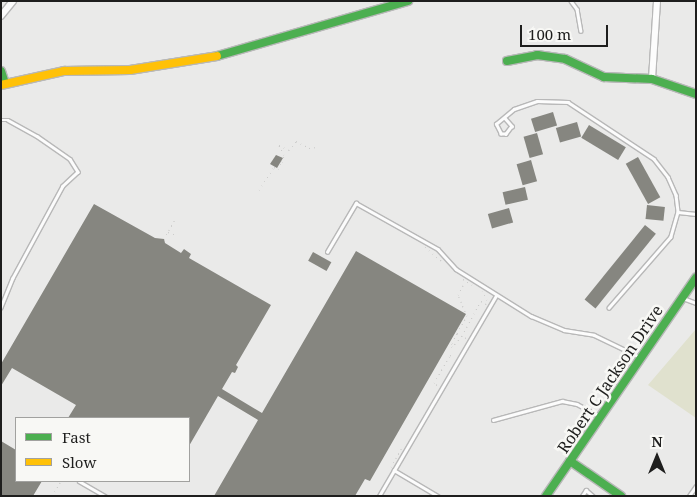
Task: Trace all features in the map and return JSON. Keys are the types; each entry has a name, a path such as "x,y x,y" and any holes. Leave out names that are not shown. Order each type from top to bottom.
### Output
{"street":[{"path":"1,16 13,1"},
{"path":"1,71 3,84 64,71 97,68 130,70 227,54 408,1"},
{"path":"652,79 657,1"},
{"path":"507,61 537,55 565,59 604,77 652,79 696,94"},
{"name":"Robert C Jackson Drive","path":"546,496 696,278"},
{"path":"570,461 621,496"}],"lane":[{"path":"571,1 577,9 581,32"},
{"path":"505,118 512,126 506,134 501,134 496,124 514,109 537,101 568,102 654,158 668,176 676,195 678,212 671,236 609,308"},
{"path":"1,120 8,120 37,136 70,159 78,172 63,186 13,278 1,308"},
{"path":"327,252 356,203 438,249 456,269 496,296 548,324 594,335 641,358"},
{"path":"678,212 696,214"},
{"path":"379,496 496,296"},
{"path":"683,297 696,303"},
{"path":"493,420 562,401 577,404 601,416"},
{"path":"394,470 438,496"},
{"path":"81,482 105,496"},
{"path":"689,496 696,486"},
{"path":"582,496 586,490 593,496"}],"path":[{"path":"260,190 274,167 278,170 282,162 284,155 279,145 289,150 296,141 309,148 317,147"},
{"path":"164,239 175,219"},
{"path":"168,232 176,235"},
{"path":"421,244 444,263"},
{"path":"458,275 482,290 487,300 486,304 481,301 462,336 452,347 457,333 467,316 458,295 466,281"},
{"path":"457,333 466,338 463,344"},
{"path":"438,386 434,383 450,355 455,358 459,351"},
{"path":"388,472 406,441"},
{"path":"52,496 60,482"}],"green space":[{"path":"696,329 696,418 648,385"}],"building":[{"path":"553,112 557,125 535,132 531,119"},
{"path":"577,122 581,136 560,142 556,128"},
{"path":"589,125 626,147 618,160 581,138"},
{"path":"537,133 543,154 530,158 524,137"},
{"path":"276,155 283,158 277,168 270,164"},
{"path":"638,157 660,197 648,204 626,164"},
{"path":"531,160 537,181 523,185 517,164"},
{"path":"525,187 528,200 506,205 503,192"},
{"path":"94,204 155,238 164,239 165,243 181,253 184,249 191,254 189,258 271,305 236,365 238,367 235,373 232,372 222,389 262,413 356,251 466,314 370,481 365,479 355,496 214,496 258,420 218,396 190,444 190,417 69,417 76,405 12,368 1,386 1,364"},
{"path":"647,205 665,207 663,221 646,219"},
{"path":"509,208 513,222 492,228 488,214"},
{"path":"645,225 656,234 595,308 585,300"},
{"path":"313,252 331,262 327,271 308,261"},
{"path":"1,441 15,449 15,482 41,482 33,496 1,496"}],"traffic: fast":[{"path":"217,56 408,1"},
{"path":"507,61 537,55 565,59 604,77 652,79 696,94"},
{"path":"1,71 5,83"},
{"path":"546,496 696,278"},
{"path":"570,461 621,496"}],"traffic: slow":[{"path":"1,85 64,71 130,70 217,56"}]}
